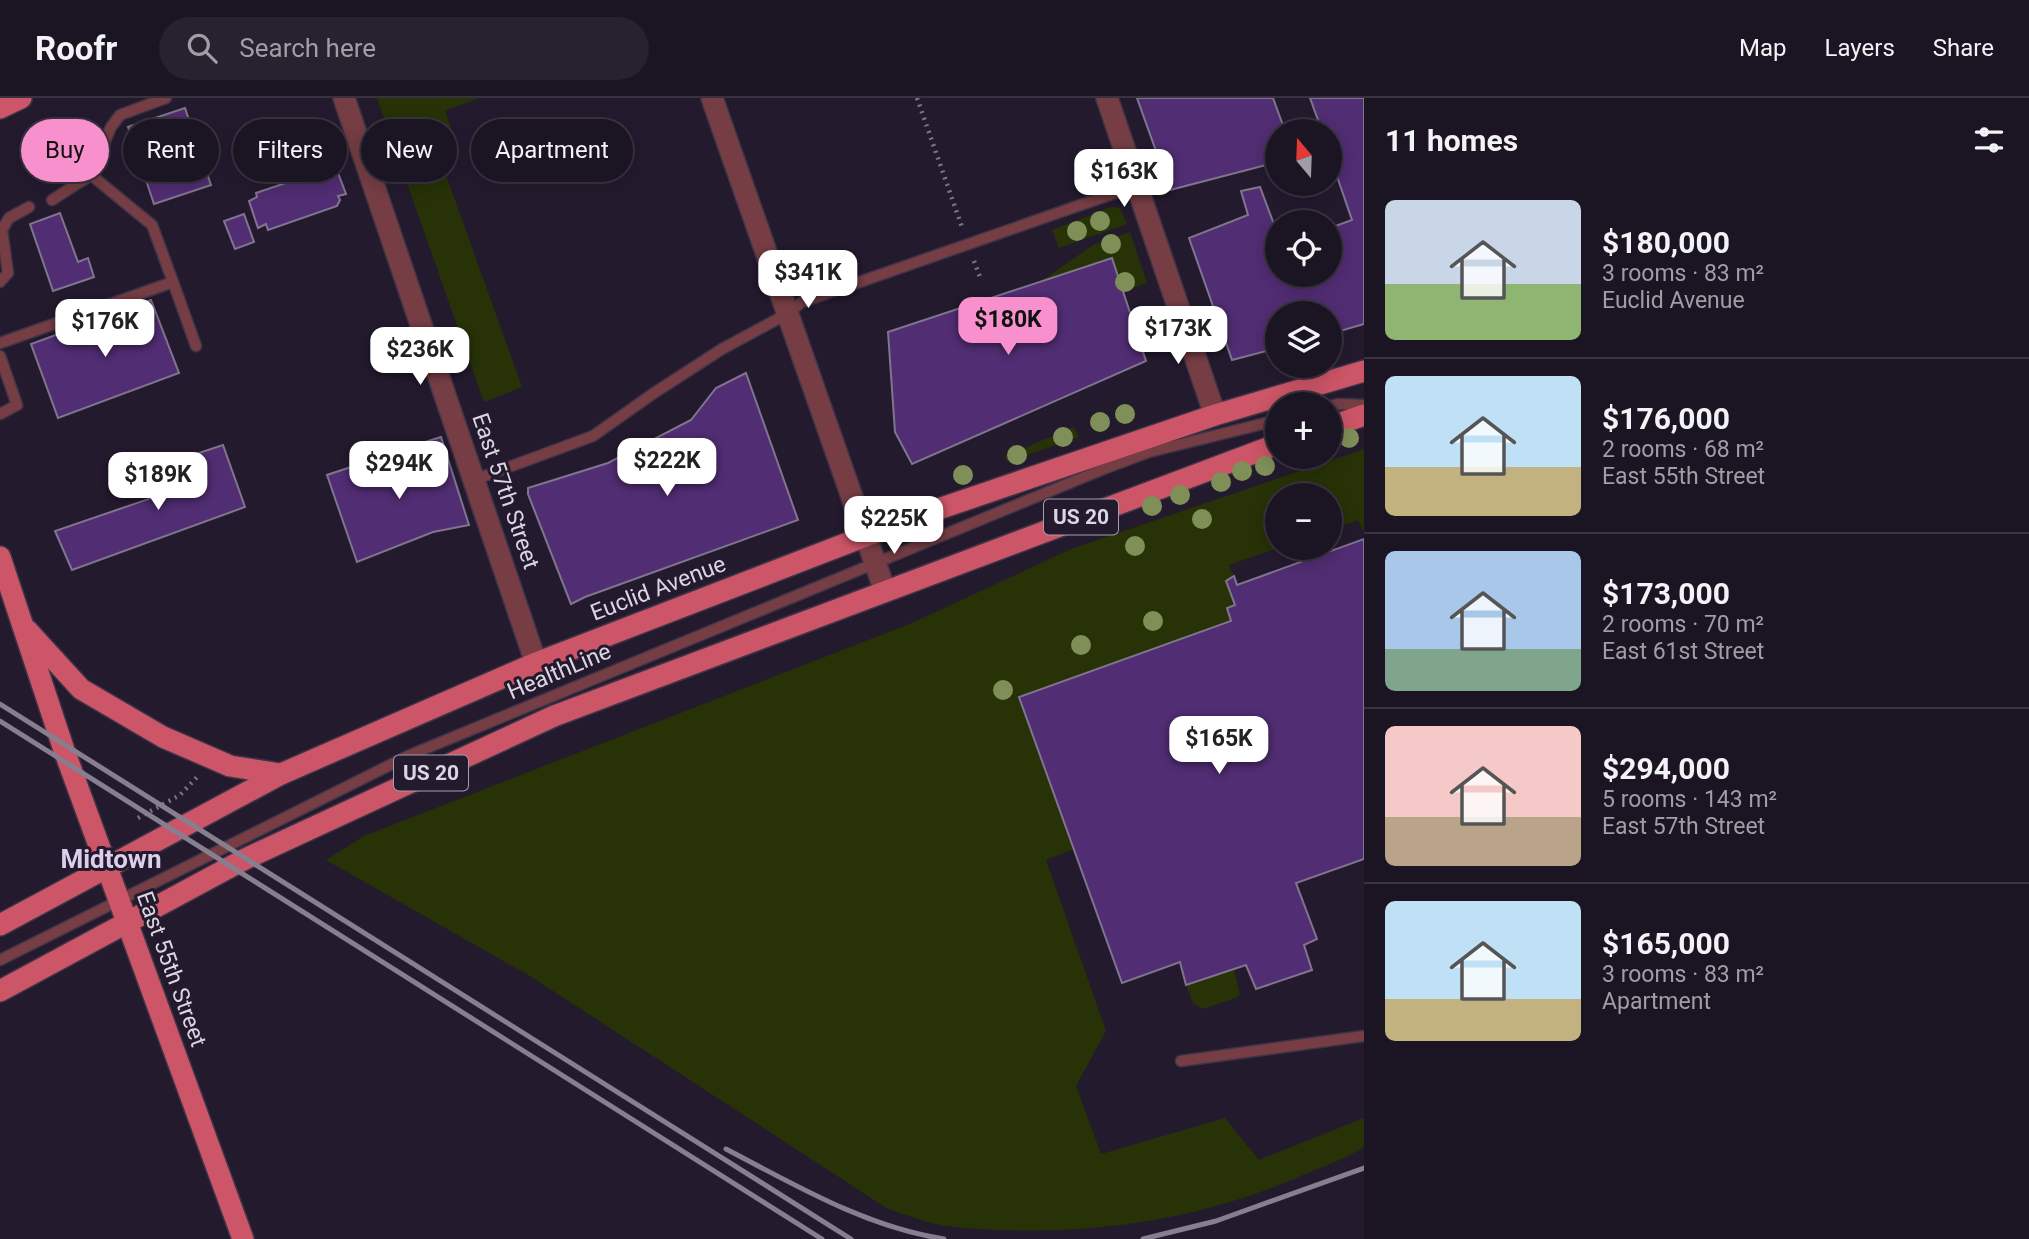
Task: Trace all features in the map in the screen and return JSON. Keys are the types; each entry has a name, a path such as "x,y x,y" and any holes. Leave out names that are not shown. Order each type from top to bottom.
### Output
{"main road":[{"path":"0,108 20,98"},
{"name":"Euclid Avenue","path":"0,926 281,774 536,663 864,536 1215,415 1364,371"},
{"path":"1342,423 1364,415"},
{"name":"US 20","path":"0,991 267,848 554,716 1265,449"},
{"name":"East 55th Street","path":"0,557 64,750 243,1239"},
{"path":"22,625 81,689 163,737 230,766 281,774"}],"street":[{"name":"East 57th Street","path":"344,98 536,663"},
{"path":"712,98 884,591"},
{"path":"1107,98 1215,415"}],"lane":[{"path":"109,132 120,115 166,98"},
{"path":"52,200 80,182"},
{"path":"100,182 152,225 196,346"},
{"path":"474,480 593,436 711,356 787,314 802,302 1138,185"},
{"path":"0,282 8,273 2,230 9,218 29,207"},
{"path":"0,343 173,282"},
{"path":"0,356 17,405 0,414"},
{"path":"1342,404 1364,405"},
{"name":"HealthLine","path":"0,960 410,755 1149,452 1215,415"},
{"name":"HealthLine","path":"1149,452 1265,423"},
{"path":"1181,1061 1364,1036"}],"path":[{"path":"917,98 980,277"},
{"path":"138,818 180,795 199,775"}],"green space":[{"path":"377,98 479,98 445,111 448,119 384,119"},
{"path":"407,182 449,182 522,387 484,402"},
{"path":"1111,207 1120,208 1127,224 1059,248 1052,230"},
{"path":"1130,232 1147,283 1117,294 1104,260 1036,285 1093,245"},
{"path":"1074,427 1079,437 1007,462 1005,456"},
{"path":"1364,449 1364,532 1358,520 1342,526 1342,483 1265,483 1265,553 1229,565 1234,576 1226,581 1235,605 1231,621 1019,697 1074,849 1046,860 1106,1031 1076,1086 1101,1154 1225,1118 1259,1160 1364,1118 1364,1147 1296,1178 1212,1207 1168,1217 1079,1229 989,1230 944,1226 909,1216 888,1209 530,976 326,860 364,836 912,623 1071,549 1305,469 1342,469 1342,457"},
{"path":"1234,969 1240,994 1238,997 1203,1009 1193,1003 1186,985"}],"building":[{"path":"1137,98 1273,98 1281,119 1265,119 1265,165 1170,190"},
{"path":"1310,98 1364,98 1364,324 1342,330 1342,301 1265,301 1265,351 1232,360 1189,238 1248,215 1241,191 1260,187 1269,210 1265,210 1265,287 1342,287 1342,224 1352,220 1342,191 1342,119 1318,119"},
{"path":"185,108 189,119 152,119"},
{"path":"147,182 210,182 211,185 154,204"},
{"path":"289,182 341,182 346,194 338,196 340,200 337,206 268,230 266,224 258,228 249,201 257,197 256,193"},
{"path":"60,213 78,262 88,258 94,277 53,291 30,224"},
{"path":"244,214 254,242 235,249 224,221"},
{"path":"1112,258 1146,361 912,464 895,432 888,332"},
{"path":"151,300 179,373 58,418 31,344"},
{"path":"746,373 798,520 571,604 528,488 608,463 691,420 716,388"},
{"path":"441,437 469,525 433,532 357,562 327,475 369,461 376,481 413,469 406,448"},
{"path":"223,445 245,507 72,570 55,531 184,487 175,461"},
{"path":"1364,539 1364,859 1296,883 1317,939 1304,945 1312,970 1256,989 1246,965 1186,985 1180,962 1122,983 1019,697 1231,621 1227,608 1235,605 1226,581 1234,576 1237,585 1306,560 1342,560 1342,547"}],"railway":[{"path":"0,704 851,1239"},
{"path":"0,721 822,1239"},
{"path":"726,1149 859,1215 915,1233 944,1239"},
{"path":"1143,1239 1216,1221 1364,1168"}],"district":[{"name":"Midtown","path":"111,859"}]}
